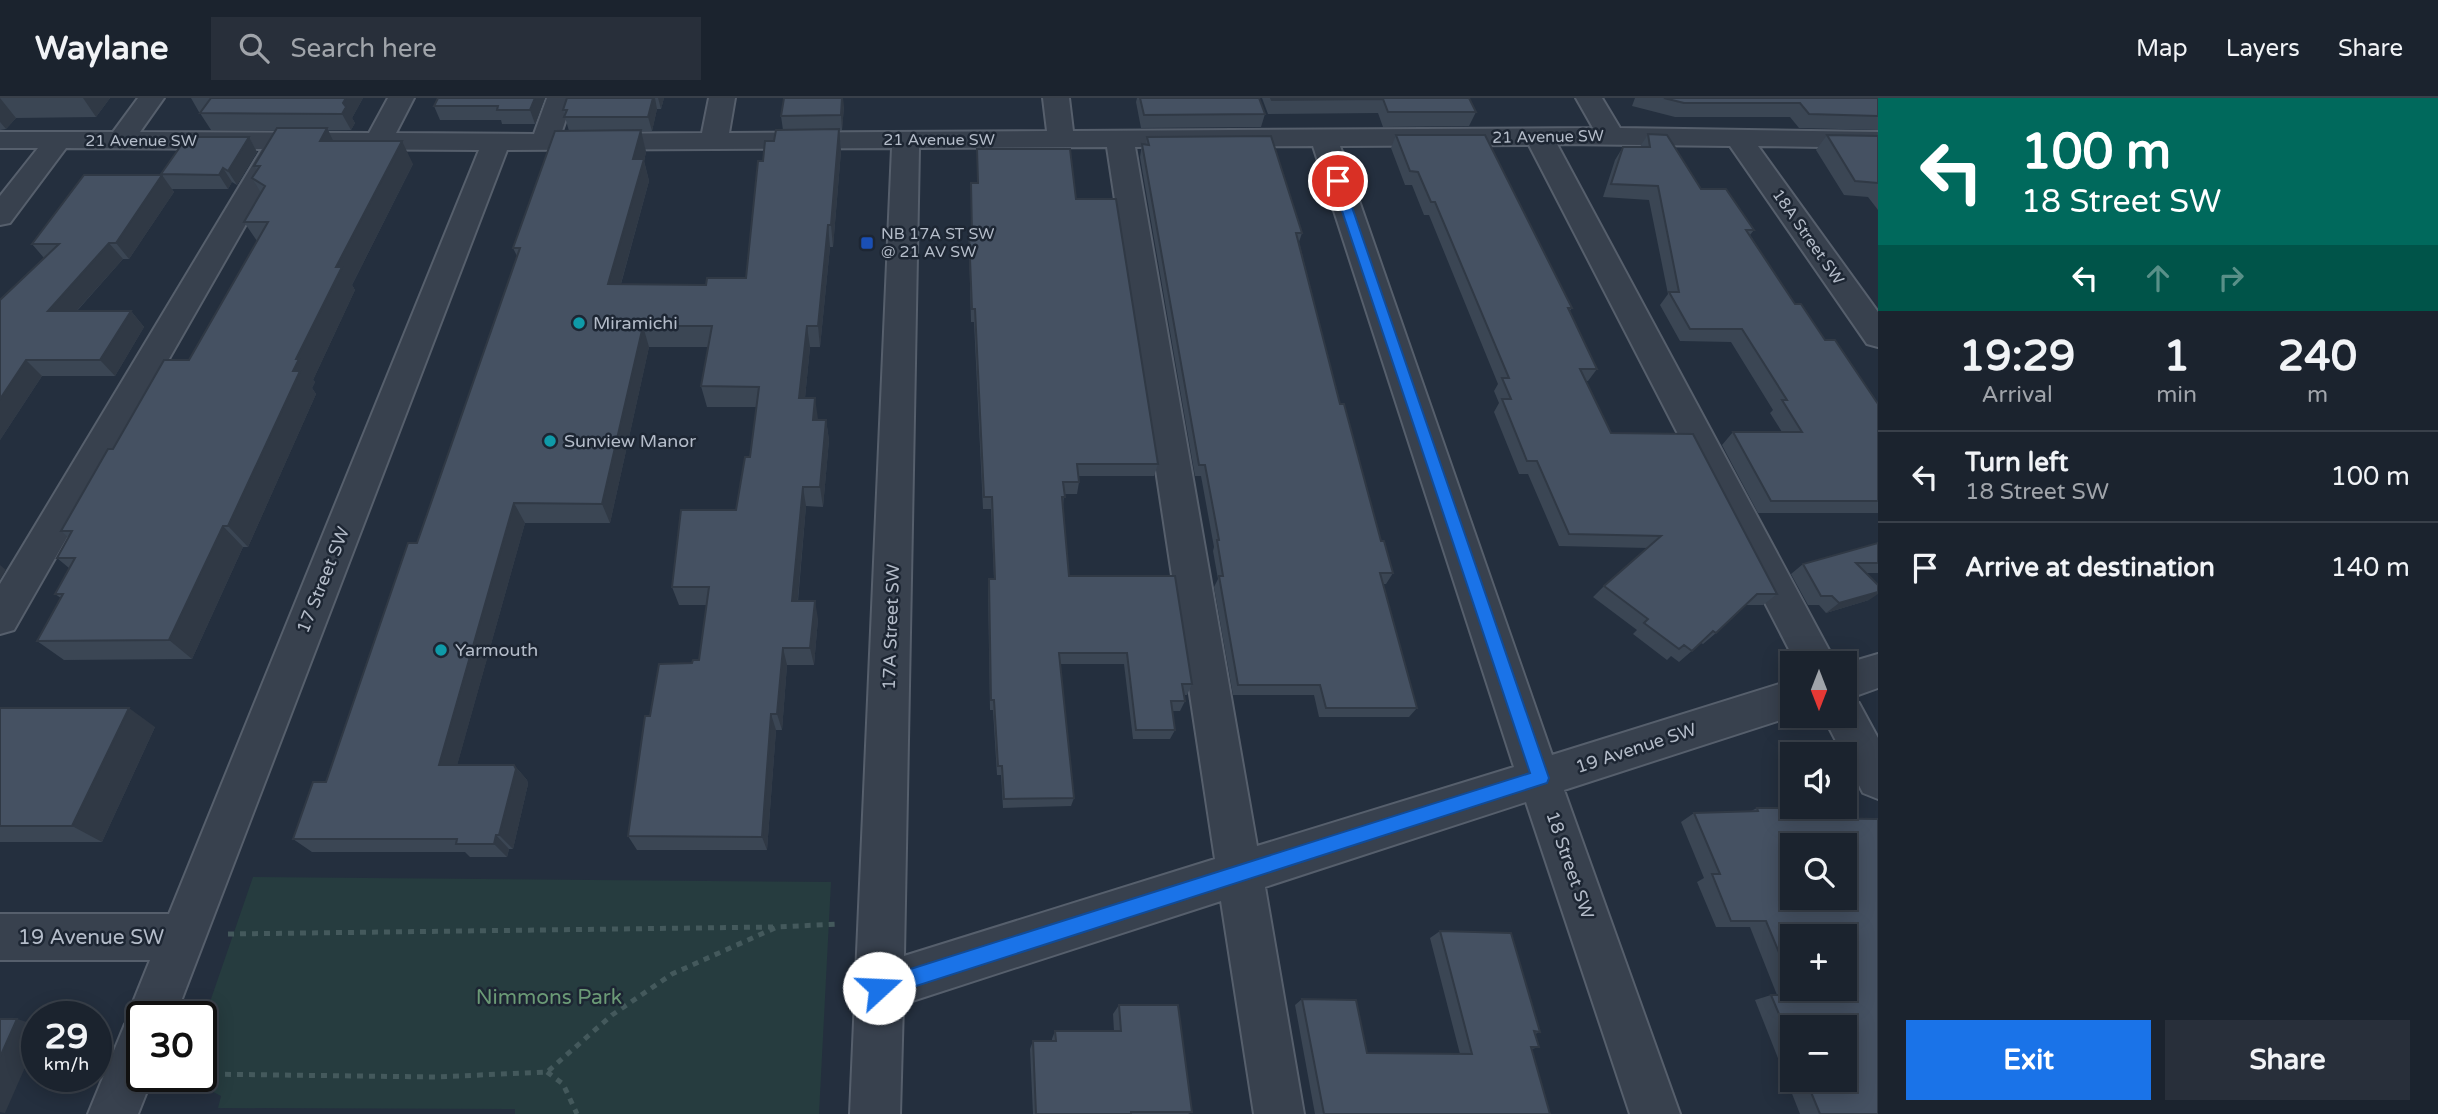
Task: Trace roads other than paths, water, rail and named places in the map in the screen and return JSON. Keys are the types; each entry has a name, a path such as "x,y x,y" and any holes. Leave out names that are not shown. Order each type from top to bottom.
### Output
{"street":[{"path":"120,141 151,98"},
{"path":"378,142 401,98"},
{"path":"545,142 560,98"},
{"path":"714,141 722,98"},
{"path":"1056,98 1061,139"},
{"path":"1588,98 1611,136"},
{"name":"21 Avenue SW","path":"0,140 545,142 1611,136 1878,140"},
{"path":"1539,137 1810,651"},
{"name":"18 Street SW","path":"1324,139 1655,1114"},
{"name":"18A Street SW","path":"1739,139 1878,336"},
{"path":"1119,140 1279,1114"},
{"path":"0,215 58,141"},
{"name":"17A Street SW","path":"876,1114 906,141"},
{"path":"0,618 280,142"},
{"name":"17 Street SW","path":"161,1001 204,936 496,142"},
{"path":"1857,678 1878,671"},
{"name":"19 Avenue SW","path":"879,988 1780,702"},
{"path":"1850,728 1878,779"},
{"name":"19 Avenue SW","path":"0,937 204,936"},
{"path":"113,1114 126,1081"}],"place":[{"name":"NB 17A ST SW @ 21 AV SW","path":"867,243"},
{"name":"Miramichi","path":"579,323"},
{"name":"Sunview Manor","path":"550,441"},
{"name":"Yarmouth","path":"441,650"}],"park label":[{"name":"Nimmons Park","path":"549,997"}]}
